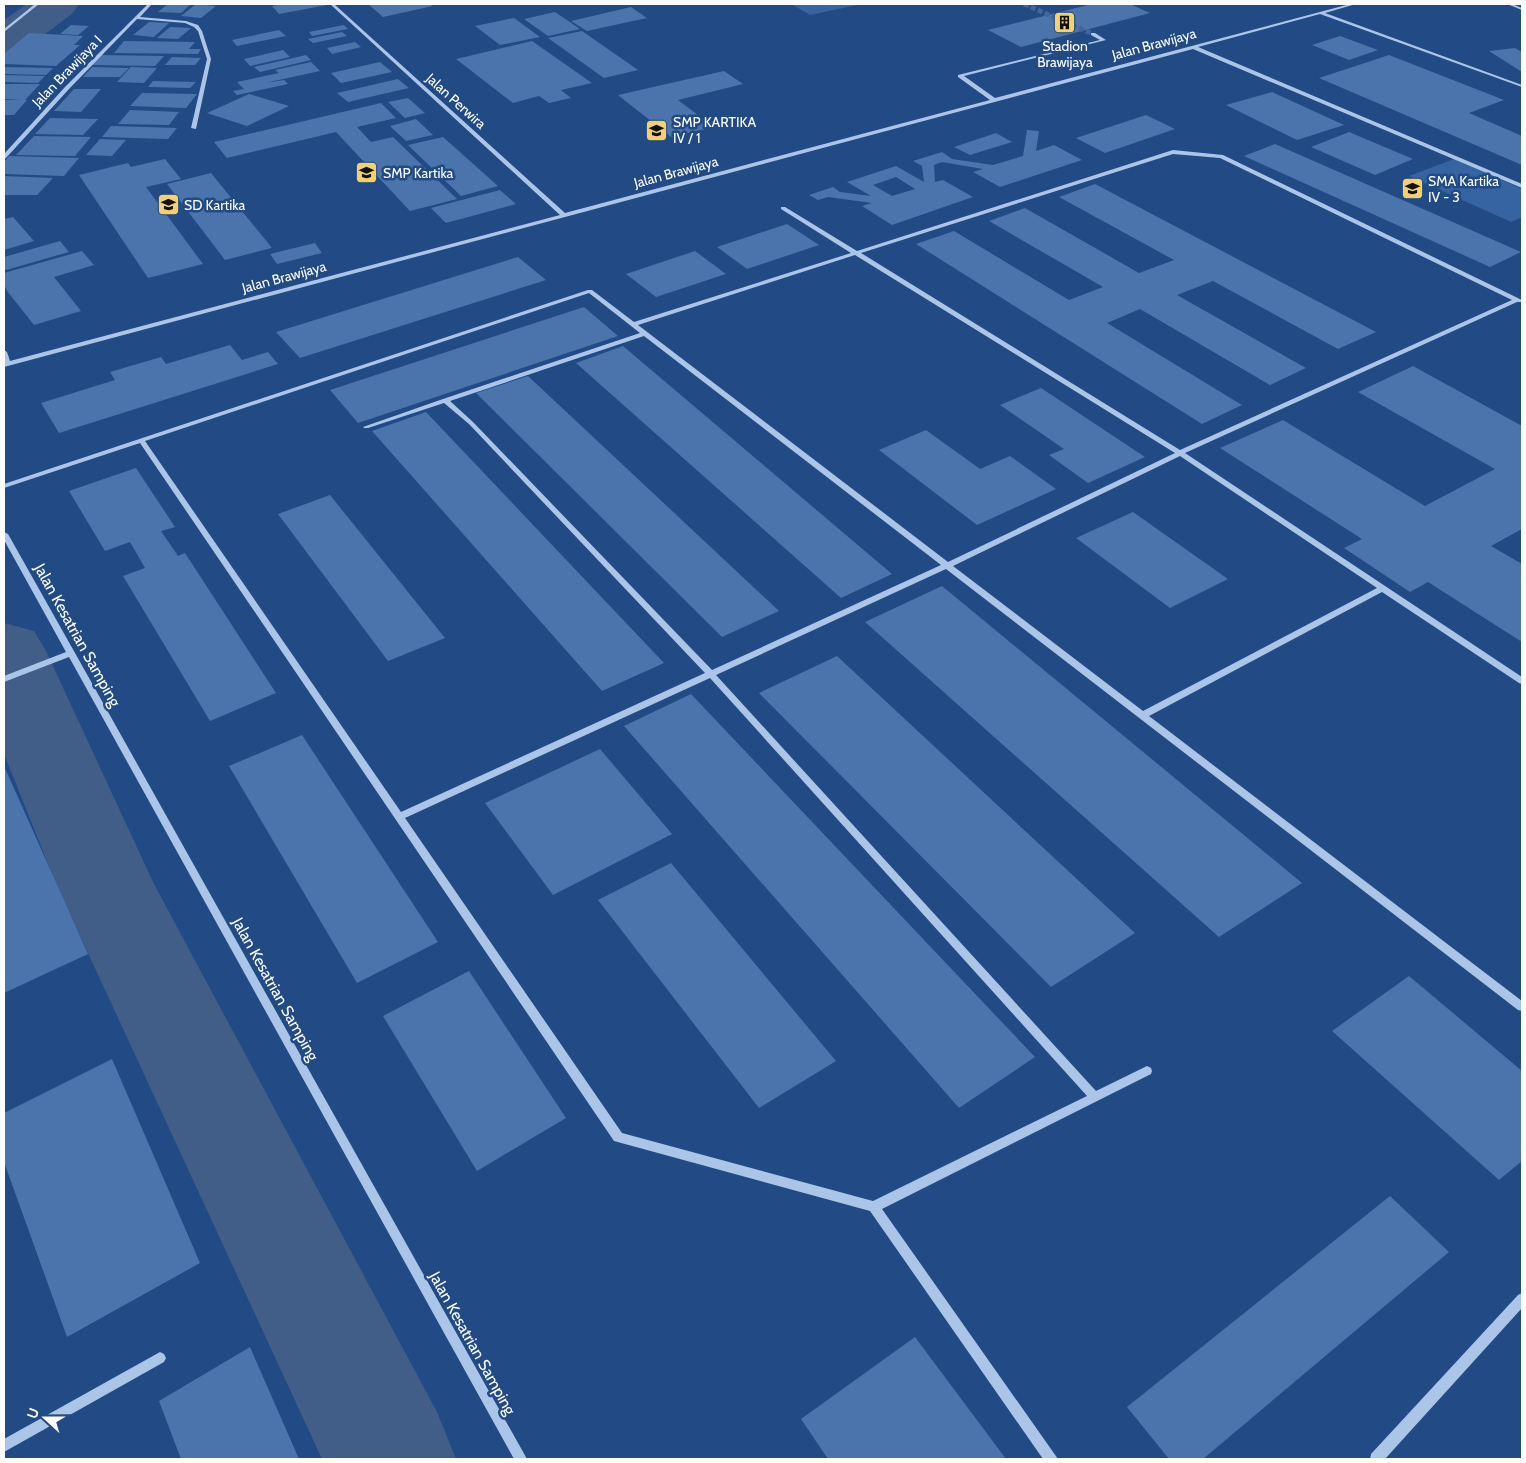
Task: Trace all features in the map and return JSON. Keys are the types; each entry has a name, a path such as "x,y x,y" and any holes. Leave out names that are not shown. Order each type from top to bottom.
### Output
{"street":[{"path":"4,31 36,4"},
{"name":"Jalan Brawijaya I","path":"4,157 150,4"},
{"name":"Jalan Perwira","path":"332,4 564,215"},
{"name":"Jalan Brawijaya","path":"6,364 1354,4"},
{"path":"1509,4 1522,9"},
{"path":"1321,13 1521,86"},
{"path":"136,18 186,22 196,26 200,31 209,59 194,128"},
{"path":"994,100 960,76 1104,40 1093,34"},
{"path":"1193,47 1522,186"},
{"path":"633,324 1173,152 1221,156 1520,301"},
{"path":"782,208 1180,453 1522,681"},
{"path":"4,486 590,290 1522,1007"},
{"path":"399,817 948,566 1180,453 1520,301"},
{"path":"366,427 646,333"},
{"path":"4,352 6,364"},
{"path":"445,400 471,423 711,674 1095,1097"},
{"path":"141,440 618,1137 874,1208 1051,1459"},
{"name":"Jalan Kesatrian Samping","path":"4,534 521,1459"},
{"path":"1143,715 1383,588"},
{"path":"4,679 72,653"},
{"path":"874,1208 1147,1071"},
{"path":"1376,1459 1522,1299"},
{"path":"4,1446 160,1358"}],"shaded area":[{"path":"791,4 862,4 810,15"},
{"path":"1454,159 1522,189 1522,217 1511,222 1409,176"}],"building":[{"path":"168,4 191,4 181,13 158,12"},
{"path":"196,4 216,6 201,18 181,16"},
{"path":"282,4 327,5 279,14 272,6"},
{"path":"368,4 429,4 433,6 383,17"},
{"name":"Stadion Brawijaya","path":"1092,4 1130,4 1150,13 1021,47 988,30"},
{"path":"631,7 647,18 587,31 571,21"},
{"path":"555,12 580,29 548,36 524,19"},
{"path":"514,18 540,37 500,45 475,26"},
{"path":"149,22 169,23 154,37 133,35"},
{"path":"71,25 89,26 78,35 60,34"},
{"path":"344,25 348,29 312,36 309,32"},
{"path":"170,27 191,28 178,39 157,38"},
{"path":"279,30 286,36 237,46 232,40"},
{"path":"582,31 638,70 604,78 548,38"},
{"path":"342,32 347,36 313,43 308,39"},
{"path":"29,33 83,36 74,45 80,45 56,66 4,64 4,54"},
{"path":"1340,36 1378,50 1349,60 1312,45"},
{"path":"124,41 195,42 189,49 201,49 198,54 114,53"},
{"path":"532,41 592,83 561,90 571,98 549,103 539,96 513,103 456,59"},
{"path":"355,42 361,47 332,54 327,48"},
{"path":"1515,48 1522,52 1522,72 1489,51"},
{"path":"283,50 290,57 250,66 244,59"},
{"path":"101,55 164,56 155,66 91,65"},
{"path":"306,55 311,60 260,72 254,67"},
{"path":"1389,55 1504,100 1469,113 1522,136 1522,165 1319,78"},
{"path":"172,57 201,58 195,65 165,65"},
{"path":"311,62 320,71 265,83 284,80 288,84 237,95 233,91 244,89 237,82 279,73 275,70"},
{"path":"380,62 392,72 341,83 331,73"},
{"path":"4,67 53,68 46,75 4,74"},
{"path":"92,67 129,68 120,77 83,77"},
{"path":"131,67 157,68 144,83 117,82"},
{"path":"724,71 743,84 678,100 714,127 671,137 618,95"},
{"path":"4,75 45,76 38,83 4,82"},
{"path":"398,79 409,88 348,102 337,93"},
{"path":"153,81 196,82 190,88 148,87"},
{"path":"4,84 40,84 14,115 4,115 4,100 21,99 4,99"},
{"path":"74,89 101,89 81,112 54,111"},
{"path":"1272,92 1344,125 1297,140 1226,105"},
{"path":"142,93 197,94 186,108 130,106"},
{"path":"249,94 289,106 247,126 207,113"},
{"path":"408,98 425,113 405,118 388,102"},
{"path":"381,103 396,118 357,127 371,142 393,137 457,199 410,211 336,132 227,158 214,142"},
{"path":"130,110 179,112 169,125 118,124"},
{"path":"1146,115 1175,129 1105,153 1076,138"},
{"path":"50,118 98,119 83,135 35,134"},
{"path":"416,119 433,135 406,141 390,126"},
{"path":"111,126 177,128 168,139 102,137"},
{"path":"1027,130 1039,131 1036,151 1054,145 1082,160 1000,187 973,172 983,169 942,162 934,165 935,182 943,180 973,197 892,225 862,206 872,203 828,197 818,200 809,195 833,187 840,192 871,196 847,182 896,166 924,182 922,166 913,161 942,152 952,159 993,165 1023,156","holes":["896,177 915,189 892,196 873,185"]},
{"path":"1349,132 1413,159 1375,175 1311,147"},
{"path":"996,133 1012,142 970,155 954,147"},
{"path":"34,136 91,137 75,156 16,155"},
{"path":"443,137 498,186 461,196 408,145"},
{"path":"100,139 126,140 112,156 86,155"},
{"path":"1275,144 1521,252 1490,267 1244,156"},
{"path":"9,156 79,158 64,176 4,174 4,162"},
{"path":"165,159 181,179 146,187 203,264 148,278 79,175 128,163 131,167"},
{"path":"211,173 272,248 225,260 167,184"},
{"path":"4,176 53,178 37,195 4,195"},
{"path":"1095,184 1376,332 1338,349 1213,281 1177,295 1306,368 1270,385 1140,309 1107,323 1242,405 1202,424 916,244 954,231 1069,300 1103,287 989,221 1025,208 1139,273 1174,260 1059,197"},
{"path":"500,190 516,204 446,223 431,208"},
{"path":"13,217 34,241 4,250 4,219"},
{"path":"787,224 819,245 747,269 717,247"},
{"path":"60,241 69,252 6,270 4,268 4,257"},
{"path":"315,243 322,253 277,264 270,254"},
{"path":"82,251 94,265 54,277 81,311 34,325 7,291 4,284 4,273"},
{"path":"695,251 726,274 656,297 626,274"},
{"path":"518,257 546,280 300,358 276,332"},
{"path":"584,307 618,336 358,423 330,390"},
{"path":"230,345 242,360 268,352 278,364 59,433 41,403 115,380 110,372 161,357 166,364"},
{"path":"623,346 892,574 841,598 576,363"},
{"path":"1413,366 1522,426 1522,529 1491,546 1522,564 1522,642 1428,582 1410,592 1344,548 1362,539 1220,448 1283,420 1425,506 1495,469 1358,392"},
{"path":"528,376 779,611 722,637 476,393"},
{"path":"1041,388 1145,457 1088,483 1049,455 1064,449 1000,405"},
{"path":"426,412 664,663 602,691 372,431"},
{"path":"926,430 980,469 1010,456 1056,489 977,525 879,450"},
{"path":"136,468 175,527 161,531 178,556 185,553 276,693 210,721 123,576 145,568 130,542 105,551 69,491"},
{"path":"330,495 445,638 388,661 278,514"},
{"path":"1133,512 1228,579 1170,608 1076,538"},
{"path":"942,586 1302,883 1219,937 865,622"},
{"path":"837,656 1135,933 1051,987 759,693"},
{"path":"691,694 1035,1057 959,1108 624,726"},
{"path":"302,735 438,942 357,983 229,766"},
{"path":"600,749 672,834 553,895 485,803"},
{"path":"4,766 88,954 4,993"},
{"path":"671,863 836,1061 759,1108 598,900"},
{"path":"469,971 566,1118 477,1171 383,1016"},
{"path":"1409,976 1522,1071 1522,1161 1499,1180 1332,1031"},
{"path":"112,1059 200,1263 67,1337 4,1162 4,1113"},
{"path":"1390,1196 1449,1252 1203,1459 1169,1459 1127,1407"},
{"path":"915,1337 1006,1459 828,1459 801,1419"},
{"path":"250,1347 299,1459 181,1459 159,1401"}],"waterway":[{"path":"4,42 56,4"},
{"path":"4,651 106,886 390,1459"}],"tunnel":[{"path":"1024,4 1093,34"}],"place":[{"name":"Stadion Brawijaya","path":"1065,23"},
{"name":"SMP KARTIKA IV / 1","path":"657,130"},
{"name":"SMP Kartika","path":"367,173"},
{"name":"SMA Kartika IV - 3","path":"1412,189"},
{"name":"SD Kartika","path":"168,205"}]}
